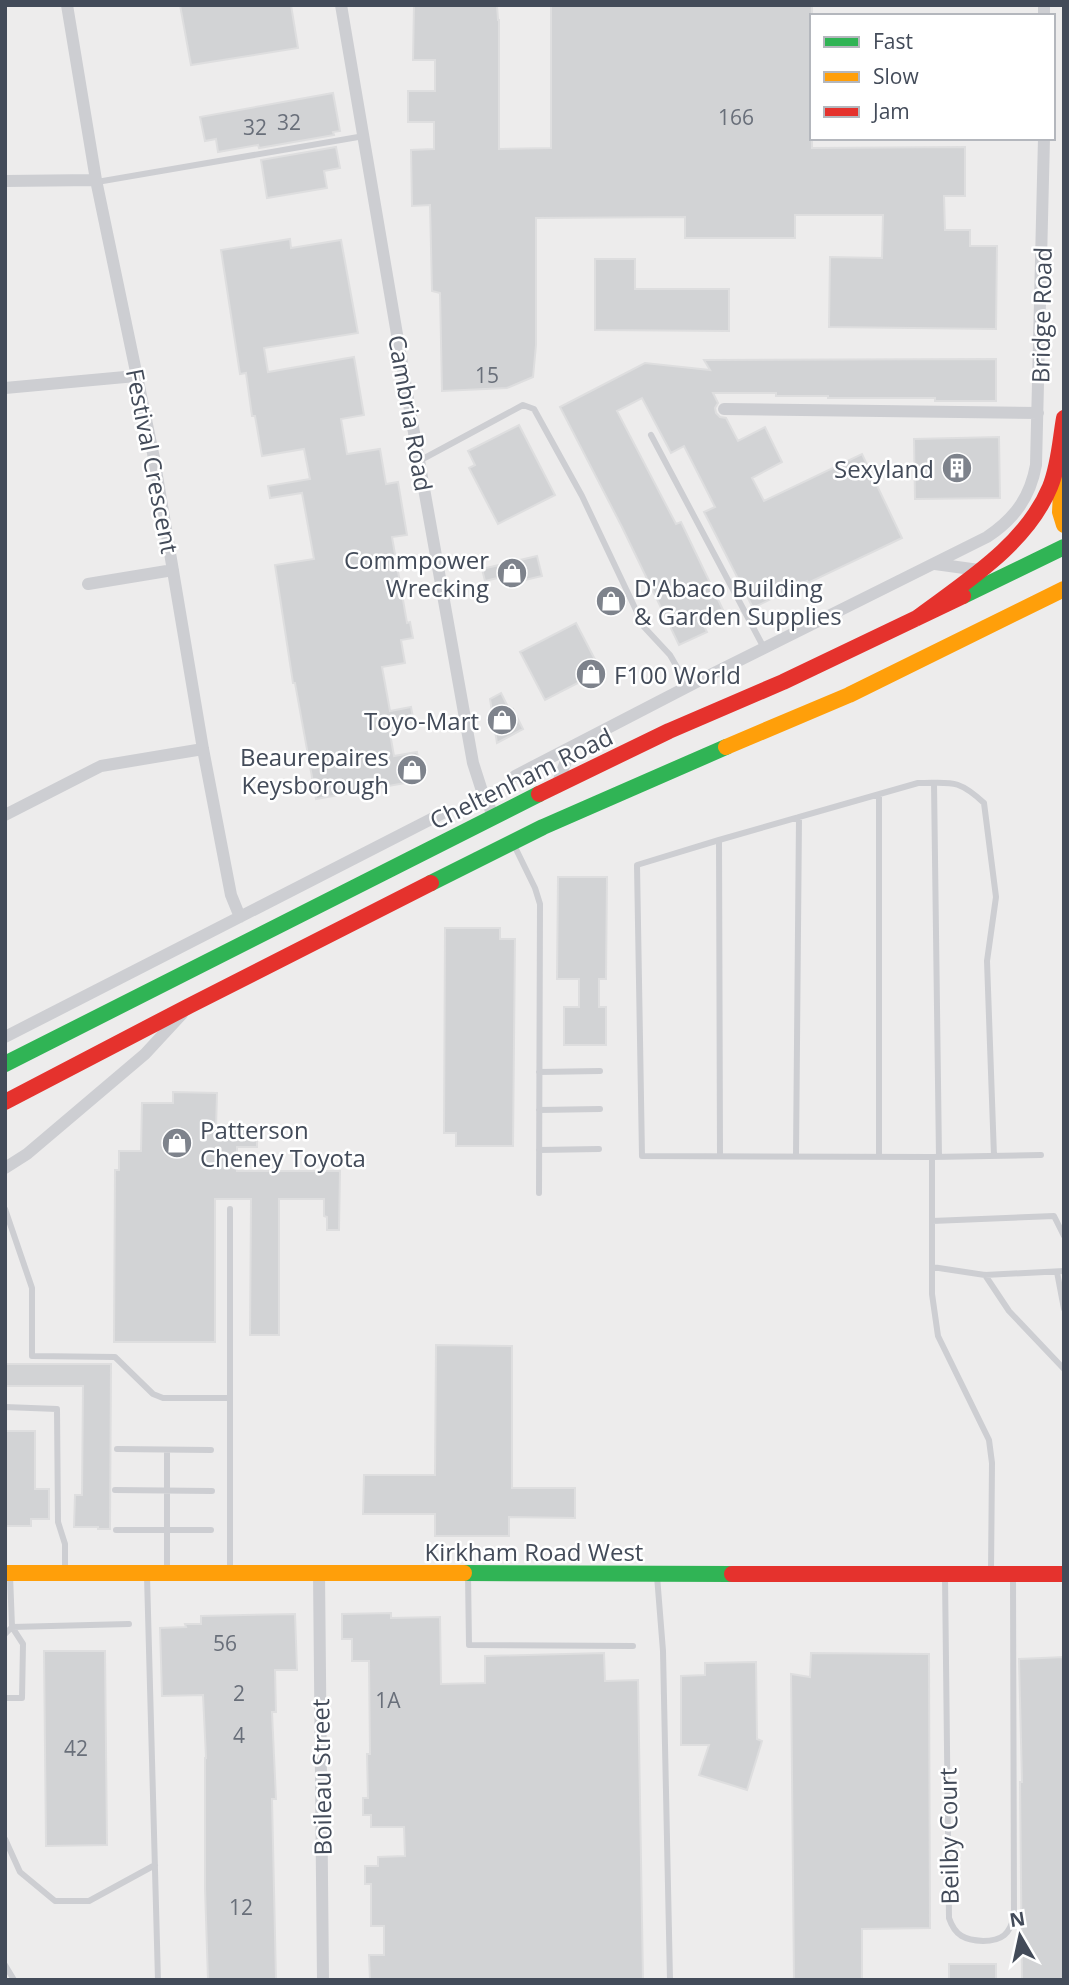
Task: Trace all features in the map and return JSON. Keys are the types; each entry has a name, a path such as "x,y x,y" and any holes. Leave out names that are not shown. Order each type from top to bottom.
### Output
{"main road":[{"path":"917,618 1019,536 1042,505 1055,471 1064,418"},
{"path":"1064,451 1060,512 1064,525"},
{"name":"Cheltenham Road","path":"5,1064 557,785 669,731 783,682 1064,547"},
{"path":"5,1102 543,827 849,695 1064,589"},
{"path":"494,817 513,843"},
{"name":"Kirkham Road West","path":"8,1573 1064,1574"}],"street":[{"name":"Festival Crescent","path":"67,5 97,181 155,458 203,749 231,895 240,917"},
{"name":"Cambria Road","path":"341,5 473,763 482,792 494,817"},
{"name":"Bridge Road","path":"1030,490 1036,465 1044,140"},
{"path":"5,181 97,181"},
{"path":"5,388 136,376"},
{"path":"724,409 1038,413"},
{"name":"Cheltenham Road","path":"515,776 986,537 1002,527 1015,514 1030,490"},
{"path":"935,564 979,570"},
{"path":"88,584 173,570"},
{"path":"557,785 571,748"},
{"path":"5,815 102,766 203,749"},
{"name":"Cheltenham Road","path":"5,1037 443,813"},
{"path":"373,849 381,850 390,859 403,862"},
{"path":"5,1168 27,1154 145,1054 189,1006"},
{"name":"Boileau Street","path":"319,1573 323,1980"}],"lane":[{"path":"97,181 364,136"},
{"path":"419,461 523,405 534,409 582,496 644,627 670,655 688,687"},
{"path":"651,435 765,648"},
{"path":"994,1156 988,961 996,897 984,803 968,789 948,781 918,783 637,865 642,1156 936,1157 994,1156 1041,1155"},
{"path":"934,783 936,1157 932,1221 932,1294 939,1336 989,1440 992,1463 991,1574"},
{"path":"879,795 879,1157"},
{"path":"796,1156 799,817"},
{"path":"719,840 720,1156"},
{"path":"513,843 539,901 539,1193"},
{"path":"539,1072 600,1071"},
{"path":"539,1110 600,1109"},
{"path":"539,1150 599,1149"},
{"path":"5,1209 32,1288 32,1356 115,1357 153,1394 163,1398 230,1398"},
{"path":"229,1573 230,1209"},
{"path":"932,1221 1054,1216 1064,1236"},
{"path":"932,1267 985,1275 1060,1272 1064,1309"},
{"path":"985,1275 1009,1311 1064,1369"},
{"path":"5,1407 57,1409 58,1522 65,1544 65,1574"},
{"path":"117,1449 211,1450"},
{"path":"167,1450 167,1574"},
{"path":"115,1490 212,1490"},
{"path":"116,1530 211,1530"},
{"path":"5,1698 22,1698 23,1644 12,1627 8,1573"},
{"path":"468,1573 469,1645 634,1646"},
{"path":"657,1573 663,1651 670,1980"},
{"path":"147,1574 158,1980"},
{"name":"Beilby Court","path":"945,1574 949,1918 952,1928 961,1937 968,1940 994,1941 1002,1938 1012,1926 1014,1916 1013,1574"},
{"path":"5,1634 12,1627 129,1624"},
{"path":"5,1839 20,1872 55,1901 89,1901 155,1865"},
{"path":"5,1965 14,1980"}],"building":[{"path":"180,5 291,5 298,48 191,65"},
{"path":"414,5 497,5 499,149 551,148 551,5 812,5 812,148 965,147 965,196 944,196 945,230 970,230 970,246 997,246 996,329 829,327 830,257 882,258 883,215 795,215 795,238 685,238 685,217 536,218 536,345 533,377 507,388 442,391 440,293 432,291 430,205 412,206 411,150 434,149 434,122 408,122 408,91 435,91 435,60 413,60"},
{"path":"333,93 340,131 333,132 334,135 218,152 216,139 205,141 200,117"},
{"path":"336,147 340,168 324,171 327,188 267,198 261,160"},
{"path":"290,239 291,248 341,240 358,333 264,348 268,372 354,357 364,415 341,419 347,454 380,449 386,484 398,482 407,535 392,537 407,623 410,622 413,638 401,640 405,663 382,667 390,711 411,707 414,723 389,728 394,756 417,752 422,780 316,799 293,683 275,565 314,559 302,493 270,498 268,486 310,479 304,449 262,456 255,416 252,416 246,373 240,374 221,250"},
{"path":"595,259 635,259 635,289 729,289 729,331 595,330"},
{"path":"996,359 996,401 713,393 718,403 716,413 726,418 738,441 765,427 782,462 752,478 764,501 862,454 902,538 753,608 704,512 715,507 684,446 671,453 642,398 617,411 676,524 681,522 724,612 702,622 707,632 679,645 560,407 645,363 710,370 704,360"},
{"path":"519,425 555,495 498,524 469,468 475,465 468,451"},
{"name":"Sexyland","path":"999,437 1000,498 915,499 914,439"},
{"path":"537,556 542,576 508,584 506,576 485,581 482,569"},
{"path":"576,623 601,671 545,700 520,652"},
{"path":"501,693 523,729 497,743 490,699"},
{"path":"558,877 607,877 606,979 599,979 599,1007 606,1007 606,1045 564,1045 564,1007 579,1007 579,979 557,979"},
{"path":"445,928 500,928 500,939 515,939 513,1146 456,1146 456,1133 444,1133"},
{"path":"173,1092 217,1093 216,1129 257,1129 257,1147 237,1147 237,1171 340,1171 339,1230 327,1230 324,1199 279,1199 279,1335 250,1335 251,1199 215,1199 215,1342 114,1342 115,1170 119,1170 119,1151 141,1151 142,1103 173,1103"},
{"path":"436,1345 512,1346 512,1488 575,1488 575,1518 509,1517 509,1536 435,1536 435,1514 363,1514 364,1475 435,1475"},
{"path":"5,1364 111,1364 110,1529 74,1527 75,1495 82,1495 83,1386 5,1386"},
{"path":"5,1431 35,1431 35,1489 49,1489 49,1519 31,1519 31,1526 5,1526"},
{"path":"391,1613 391,1618 440,1617 441,1684 485,1683 485,1656 604,1653 605,1681 638,1680 643,1980 370,1980 369,1955 384,1955 384,1926 371,1926 371,1884 365,1884 365,1866 378,1866 378,1857 405,1856 404,1827 371,1827 371,1815 363,1815 363,1798 368,1798 367,1754 370,1754 369,1661 352,1661 352,1639 342,1639 342,1614"},
{"path":"295,1614 297,1670 275,1670 276,1712 272,1712 276,1799 272,1799 276,1980 208,1980 203,1695 162,1696 160,1628 201,1624 201,1616"},
{"path":"44,1651 105,1651 107,1845 46,1846"},
{"path":"811,1653 929,1654 930,1928 862,1929 862,1980 794,1980 791,1674 810,1677"},
{"path":"1064,1657 1064,1980 1022,1980 1019,1659"},
{"path":"756,1662 757,1739 762,1741 747,1790 699,1775 709,1745 681,1745 681,1676 705,1675 705,1663"},
{"path":"949,1964 996,1964 996,1980 949,1980"}],"traffic: fast":[{"path":"963,596 1064,547"},
{"path":"431,883 543,827 726,747"},
{"path":"5,1064 539,794"},
{"path":"464,1573 732,1574"}],"traffic: slow":[{"path":"1062,473 1060,512 1064,525"},
{"path":"726,747 849,695 1064,589"},
{"path":"5,1573 464,1573"}],"traffic: jam":[{"path":"917,618 992,561 1026,527 1053,479 1064,418"},
{"path":"539,794 963,596"},
{"path":"5,1102 431,883"},
{"path":"732,1574 1064,1574"}],"place":[{"name":"Sexyland","path":"957,468"},
{"name":"Commpower Wrecking","path":"512,573"},
{"name":"D'Abaco Building & Garden Supplies","path":"611,601"},
{"name":"F100 World","path":"591,674"},
{"name":"Toyo-Mart","path":"502,720"},
{"name":"Beaurepaires Keysborough","path":"412,770"},
{"name":"Patterson Cheney Toyota","path":"177,1143"}]}
